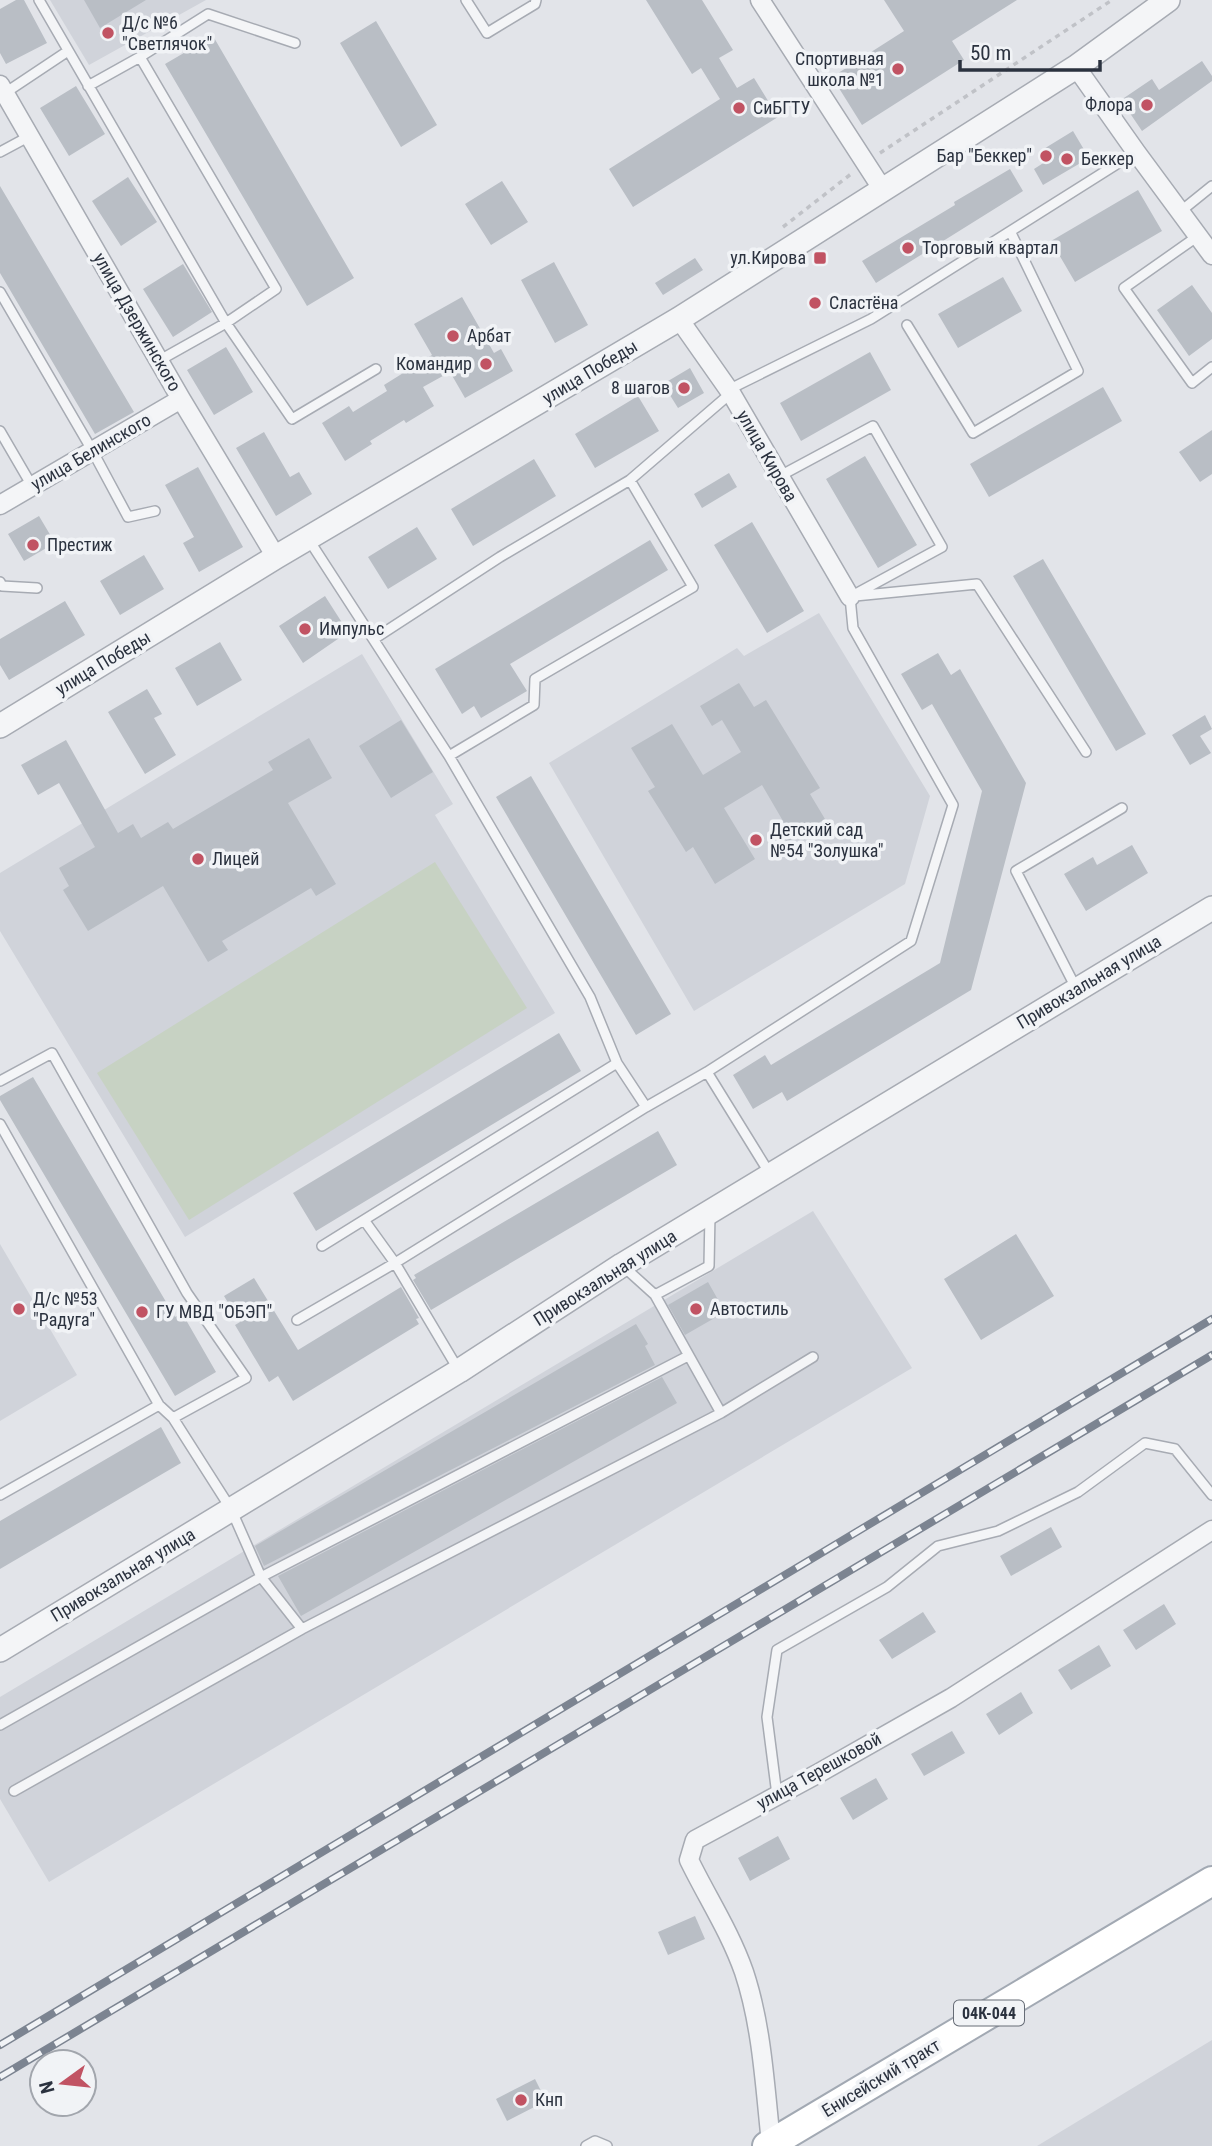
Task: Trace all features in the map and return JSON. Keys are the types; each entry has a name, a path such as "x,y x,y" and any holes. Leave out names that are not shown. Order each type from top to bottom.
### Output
{"main road":[{"name":"Енисейский тракт","path":"769,2145 1212,1881"}],"street":[{"path":"760,0 883,190"},
{"name":"улица Победы","path":"0,726 276,557 679,319 1076,66 1168,0"},
{"path":"1076,66 1212,255"},
{"name":"улица Дзержинского","path":"2,89 181,399 276,557"},
{"name":"улица Кирова","path":"679,319 731,393 850,597"},
{"name":"улица Белинского","path":"0,505 181,399"},
{"name":"Привокзальная улица","path":"0,1650 459,1371 622,1265 1212,908"},
{"name":"улица Терешковой","path":"769,2145 762,2062 744,1973 728,1934 689,1860 695,1840 951,1698 1212,1530"}],"lane":[{"path":"39,0 226,323 292,419 376,369"},
{"path":"466,0 487,33 535,4 536,0"},
{"path":"88,86 208,14 295,43"},
{"path":"2,89 68,51"},
{"path":"140,57 276,289 226,323 160,360"},
{"path":"0,152 28,137"},
{"path":"374,639 500,557 630,480 736,386 871,319 1136,152"},
{"path":"1181,212 1212,186"},
{"path":"907,326 973,433 1078,371 1011,233"},
{"path":"1198,236 1124,288 1192,383 1212,367"},
{"path":"0,292 128,517 155,511"},
{"path":"778,477 873,426 942,547 850,597"},
{"path":"0,431 32,486"},
{"path":"449,756 534,705 535,679 693,587 630,480"},
{"path":"308,539 449,756 590,997 617,1063 646,1107"},
{"path":"0,582 2,586 37,588"},
{"path":"850,597 977,584 1086,752"},
{"path":"297,1320 707,1072 911,941 953,805 853,628 850,597"},
{"path":"1077,989 1016,871 1122,808"},
{"path":"0,1081 52,1053 187,1293 246,1378 173,1418"},
{"path":"322,1246 617,1063"},
{"path":"707,1072 771,1176"},
{"path":"0,1124 159,1405 173,1418 231,1509 261,1577 302,1629"},
{"path":"656,1295 709,1266 710,1213"},
{"path":"364,1220 395,1263 459,1371"},
{"path":"622,1265 656,1295 721,1413"},
{"path":"0,1725 261,1577 688,1356"},
{"path":"15,1791 302,1629 721,1413 813,1357"},
{"path":"0,1495 159,1405"},
{"path":"777,1795 767,1717 777,1650 887,1587 938,1546 998,1531 1078,1492 1145,1443 1175,1449 1212,1495"},
{"path":"586,2146 595,2141 607,2146"}],"path":[{"path":"779,230 865,163 1112,0"}],"shaded area":[{"name":"Д/с №6 \"Светлячок\"","path":"50,0 206,0 89,65"},
{"name":"Детский сад №54 \"Золушка\"","path":"819,613 930,796 905,884 694,1011 549,763 737,648 744,656"},
{"path":"362,654 453,804 435,815 555,1013 185,1237 0,931 0,873"},
{"path":"813,1211 912,1368 49,1882 0,1799 0,1697"},
{"name":"Д/с №53 \"Радуга\"","path":"0,1244 77,1375 0,1421"},
{"path":"1212,2040 1212,2146 1037,2146"}],"green space":[{"path":"435,862 527,1008 189,1220 97,1073"}],"building":[{"path":"16,0 24,0 47,43 6,64 0,53 0,9"},
{"path":"84,0 146,0 100,28"},
{"name":"СиБГТУ","path":"646,0 702,0 733,50 719,58 737,88 754,78 778,117 633,207 609,169 720,99 701,68 692,74"},
{"name":"Спортивная школа №1","path":"884,0 1017,0 952,41 964,60 862,125 832,77 904,31"},
{"path":"376,21 437,125 401,147 340,43"},
{"path":"213,36 354,278 307,306 165,64"},
{"path":"1202,61 1212,76 1212,81 1142,131 1121,100 1152,79 1159,90"},
{"path":"76,86 105,134 69,156 40,108"},
{"name":"Беккер","path":"1073,131 1089,158 1043,185 1034,169 1048,160 1042,150"},
{"path":"1010,169 1023,191 876,283 862,261"},
{"path":"128,177 157,222 121,246 92,201"},
{"path":"502,181 528,222 491,245 465,204"},
{"path":"0,186 134,412 95,434 0,273"},
{"path":"1138,190 1162,231 1075,282 1051,241"},
{"path":"695,258 703,270 663,295 655,283"},
{"path":"554,262 588,325 555,343 521,280"},
{"path":"183,264 212,312 173,337 143,289"},
{"path":"1003,277 1022,311 958,348 938,314"},
{"path":"1192,285 1212,313 1212,339 1189,356 1157,310"},
{"path":"462,297 494,353 501,349 513,371 465,398 450,372 423,387 434,406 406,423 404,420 370,441 372,444 345,461 322,423 349,406 353,412 387,391 384,385 432,355 414,324"},
{"path":"226,347 253,392 214,415 187,370"},
{"path":"870,352 891,390 801,441 780,403"},
{"name":"8 шагов","path":"690,368 704,393 678,408 663,384"},
{"path":"1103,387 1122,421 989,497 970,464"},
{"path":"638,396 659,431 595,468 575,434"},
{"path":"1212,430 1212,474 1200,482 1179,452"},
{"path":"264,432 290,477 299,472 312,494 276,516 236,448"},
{"path":"865,456 917,545 878,568 826,479"},
{"path":"534,459 556,496 473,546 451,509"},
{"path":"198,467 243,547 199,572 183,543 194,537 165,485"},
{"path":"729,473 737,487 702,508 694,494"},
{"path":"39,516 55,543 24,561 8,534"},
{"path":"752,522 804,611 767,633 714,545"},
{"path":"417,527 437,559 388,589 368,557"},
{"path":"650,540 668,570 510,664 527,691 481,718 474,706 462,714 435,669"},
{"path":"144,555 164,589 120,615 100,581"},
{"path":"1043,559 1146,734 1116,751 1013,576"},
{"path":"325,596 348,632 303,663 279,626"},
{"path":"65,601 85,635 9,680 0,665 0,639"},
{"path":"220,642 242,680 197,706 175,668"},
{"path":"938,653 951,675 960,669 1026,783 971,990 787,1101 782,1092 753,1109 733,1075 765,1055 771,1065 940,963 982,791 932,704 922,710 901,674"},
{"path":"739,683 754,707 766,700 820,788 810,794 825,819 787,842 777,825 783,821 762,785 724,808 755,859 715,884 693,847 686,852 648,791 655,787 631,748 672,724 703,775 741,752 722,720 712,726 700,706"},
{"path":"147,689 162,714 154,718 176,755 145,774 108,712"},
{"path":"1205,715 1212,729 1200,736 1211,753 1190,765 1172,735"},
{"path":"401,720 433,772 391,798 359,746"},
{"name":"Лицей","path":"309,738 332,778 288,803 336,884 316,896 311,888 222,941 228,950 208,962 163,886 88,931 63,890 69,886 59,868 95,847 59,783 38,795 21,765 66,740 118,833 133,824 141,838 168,822 173,829 273,770 268,762"},
{"path":"531,776 671,1014 636,1035 496,797"},
{"path":"1132,845 1148,873 1086,911 1064,874 1093,857 1097,865"},
{"path":"559,1033 581,1071 316,1231 293,1193"},
{"path":"33,1077 175,1317 182,1313 216,1372 175,1396 0,1100 0,1096"},
{"path":"658,1131 677,1165 431,1310 413,1280 416,1278 414,1275"},
{"path":"1016,1234 1054,1296 981,1340 944,1279"},
{"path":"254,1278 298,1350 401,1287 419,1318 416,1319 419,1324 293,1401 278,1376 269,1382 235,1325 240,1322 224,1296"},
{"name":"Автостиль","path":"708,1282 725,1312 685,1335 668,1305"},
{"path":"636,1324 648,1344 645,1346 655,1365 264,1566 255,1546"},
{"path":"662,1377 677,1403 301,1616 278,1576"},
{"path":"161,1427 181,1463 0,1569 0,1521"},
{"path":"1051,1527 1062,1547 1011,1576 1000,1556"},
{"path":"1164,1604 1176,1624 1136,1650 1123,1630"},
{"path":"923,1612 936,1632 892,1659 879,1640"},
{"path":"1099,1645 1111,1666 1071,1690 1058,1670"},
{"path":"1021,1692 1033,1713 999,1735 986,1714"},
{"path":"952,1731 965,1753 924,1776 911,1754"},
{"path":"876,1778 888,1799 853,1820 840,1798"},
{"path":"778,1836 790,1859 750,1881 738,1858"},
{"path":"695,1916 705,1939 668,1955 658,1932"},
{"name":"Кнп","path":"535,2079 546,2101 507,2121 496,2099"}],"railway":[{"path":"0,2045 1212,1319"},
{"path":"0,2077 1212,1355"}],"place":[{"name":"Д/с №6 \"Светлячок\"","path":"108,33"},
{"name":"Спортивная школа №1","path":"898,69"},
{"name":"Флора","path":"1147,105"},
{"name":"СиБГТУ","path":"739,108"},
{"name":"Бар \"Беккер\"","path":"1046,156"},
{"name":"Беккер","path":"1067,159"},
{"name":"Торговый квартал","path":"908,248"},
{"name":"ул.Кирова","path":"820,258"},
{"name":"Сластёна","path":"815,303"},
{"name":"Арбат","path":"453,336"},
{"name":"Командир","path":"486,364"},
{"name":"8 шагов","path":"684,388"},
{"name":"Престиж","path":"33,545"},
{"name":"Импульс","path":"305,629"},
{"name":"Детский сад №54 \"Золушка\"","path":"756,840"},
{"name":"Лицей","path":"198,859"},
{"name":"Д/с №53 \"Радуга\"","path":"19,1309"},
{"name":"Автостиль","path":"696,1309"},
{"name":"ГУ МВД \"ОБЭП\"","path":"142,1312"},
{"name":"Кнп","path":"521,2100"}]}
